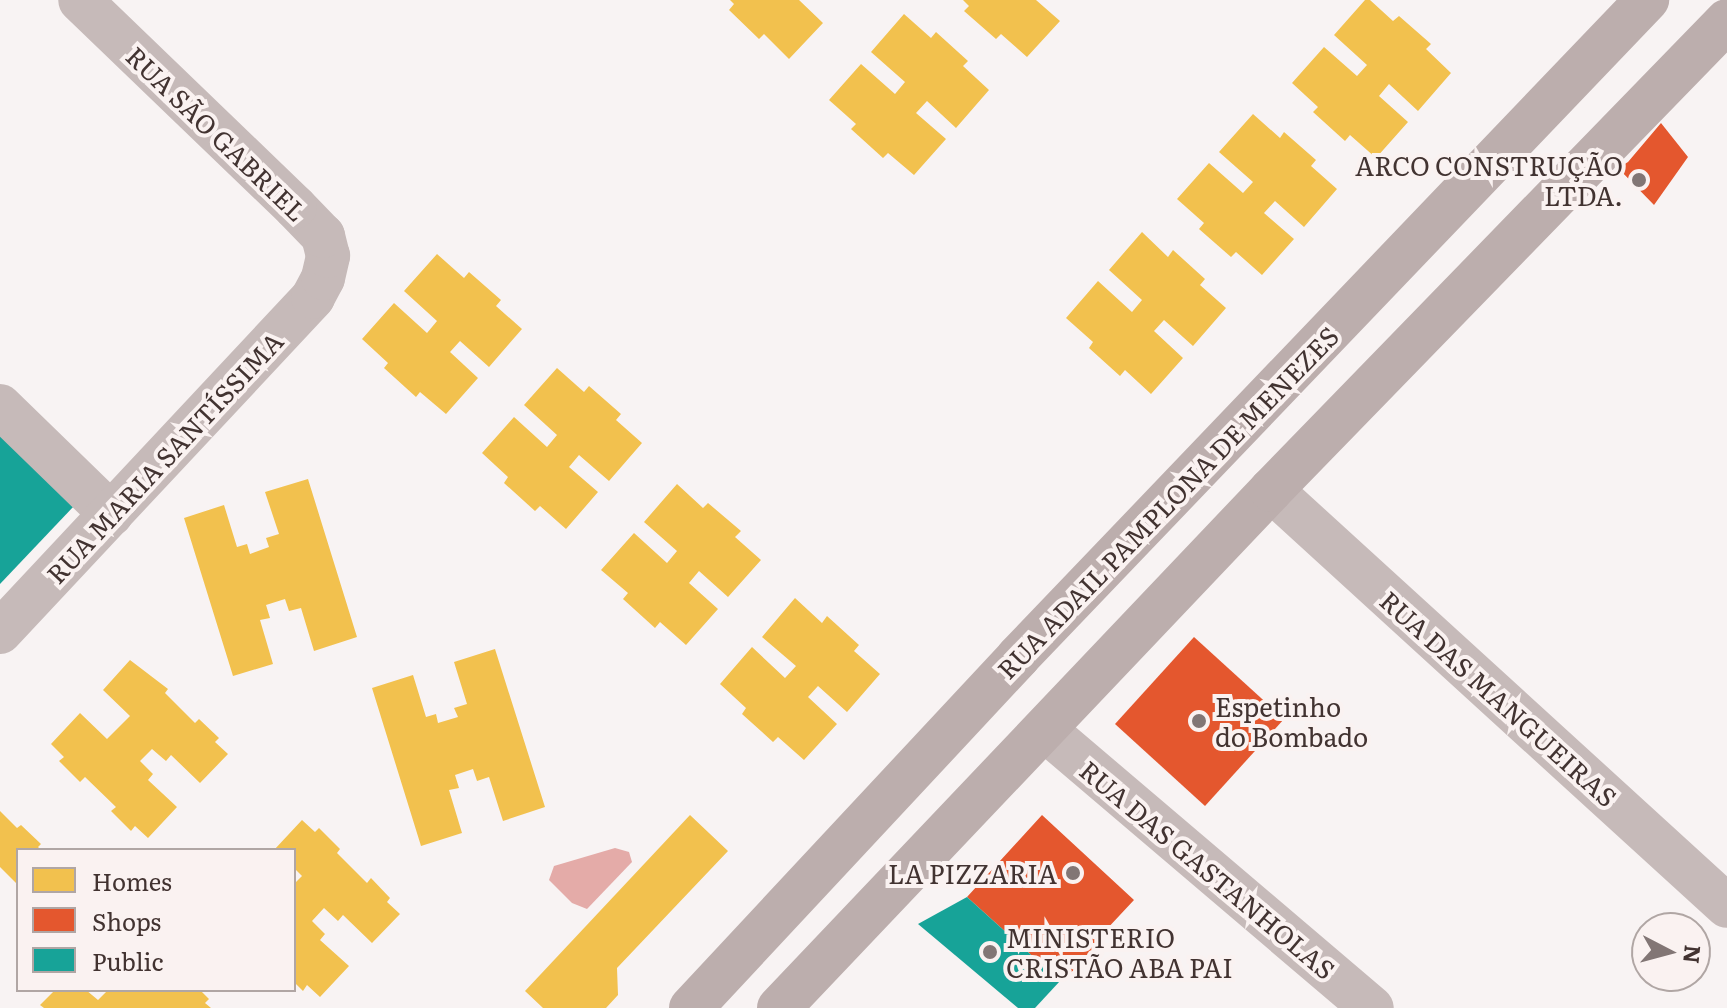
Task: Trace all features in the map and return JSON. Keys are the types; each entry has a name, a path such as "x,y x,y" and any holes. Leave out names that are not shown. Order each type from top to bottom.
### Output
{"main road":[{"name":"RUA ADAIL PAMPLONA DE MENEZES","path":"691,1008 962,717 1647,0"},
{"path":"779,1008 1271,490 1727,21"},
{"path":"1054,720 1037,671 1038,664 1073,624 1072,603"},
{"path":"948,831 952,804 988,754 985,739 962,717"}],"street":[{"name":"RUA SÃO GABRIEL","path":"80,0 323,236 328,256 323,278"},
{"name":"RUA MARIA SANTÍSSIMA","path":"0,632 313,297 323,278"},
{"path":"0,406 111,514"},
{"name":"RUA DAS MANGUEIRAS","path":"1271,490 1727,906"},
{"name":"RUA DAS GASTANHOLAS","path":"1054,720 1372,1008"}],"shaded area":[{"path":"615,848 629,852 632,862 587,909 572,903 549,880 554,866"}],"building: Homes":[{"path":"730,0 799,0 823,23 789,59 764,34 759,39 729,10 734,4"},
{"path":"963,0 1036,0 1060,21 1027,57 1001,34 996,39 964,11 969,6"},
{"path":"1365,0 1370,0 1393,21 1399,16 1431,44 1426,49 1451,73 1418,111 1389,84 1379,96 1408,122 1376,158 1350,135 1345,141 1313,112 1318,107 1292,83 1324,47 1357,76 1367,65 1334,35"},
{"path":"904,14 931,38 936,32 968,61 963,66 989,90 956,128 927,101 916,113 946,139 914,175 888,153 883,158 851,129 856,124 829,100 861,64 895,94 905,82 871,52"},
{"path":"1253,114 1280,138 1284,132 1316,160 1311,166 1337,189 1304,227 1275,201 1264,213 1294,239 1262,275 1236,252 1231,257 1199,229 1204,223 1177,199 1209,163 1243,193 1253,182 1219,152"},
{"path":"1142,232 1168,257 1173,250 1205,279 1200,285 1226,308 1193,346 1164,320 1154,331 1183,358 1151,394 1125,370 1120,376 1089,348 1093,342 1066,318 1098,281 1132,312 1142,300 1109,270"},
{"path":"437,254 464,278 469,272 501,300 496,306 522,329 489,367 460,341 450,352 478,378 446,414 420,392 416,397 384,368 388,363 362,339 394,303 427,333 437,321 404,291"},
{"path":"557,368 584,392 589,386 621,414 616,420 642,443 609,481 579,455 569,467 598,492 566,529 540,506 535,511 504,483 508,477 482,453 514,417 547,447 557,435 524,405"},
{"path":"308,479 357,637 314,651 301,608 289,611 285,599 266,605 270,618 260,620 273,664 233,676 184,518 224,505 237,547 247,544 250,554 269,547 266,538 279,534 265,492"},
{"path":"677,484 703,508 708,503 741,531 735,537 761,560 728,597 699,571 689,583 718,609 686,645 660,622 655,628 623,599 628,593 601,570 634,533 667,563 677,551 644,522"},
{"path":"795,598 822,623 827,616 859,645 854,651 880,674 847,712 818,686 808,697 837,724 804,760 778,737 773,742 742,714 746,708 720,684 752,647 785,678 796,666 762,637"},
{"path":"495,649 545,807 503,821 489,777 477,781 473,769 455,775 459,788 449,790 462,833 421,846 372,688 413,675 426,717 436,714 438,723 458,717 454,708 467,704 454,662"},
{"path":"130,660 168,689 165,693 195,723 199,719 219,738 215,742 228,754 200,783 171,755 166,761 152,749 140,761 153,774 148,780 177,807 148,838 135,826 131,831 111,811 116,807 85,777 80,782 59,761 64,757 51,744 80,713 107,739 130,716 103,690"},
{"path":"0,811 17,828 21,825 41,844 39,848 16,848 16,883 0,867"},
{"path":"690,815 728,851 617,968 618,995 606,1008 543,1008 525,991"},
{"path":"302,820 315,832 319,828 340,849 337,853 367,883 371,878 390,898 387,902 400,914 372,943 343,915 338,921 324,908 312,921 325,934 320,940 349,966 320,997 307,985 303,991 296,984 296,882 302,876 296,870 296,848 276,848"},
{"path":"53,992 88,992 98,1000 106,992 202,992 209,999 205,1003 211,1008 44,1008 40,1005"}],"building: Shops":[{"path":"1661,123 1688,157 1654,205 1618,168 1628,162"},
{"name":"Espetinho do Bombado","path":"1194,637 1284,719 1205,806 1115,724"},
{"path":"1042,815 1134,900 1105,931 1089,958 1060,981 967,897"}],"building: Public":[{"path":"0,435 74,506 0,584"},
{"name":"MINISTERIO CRISTÃO ABA PAI","path":"967,897 1060,981 1035,1008 1018,1008 918,924"}],"place":[{"name":"ARCO CONSTRUÇÃO LTDA.","path":"1639,180"},
{"name":"Espetinho do Bombado","path":"1199,721"},
{"name":"LA PIZZARIA","path":"1073,873"},
{"name":"MINISTERIO CRISTÃO ABA PAI","path":"990,952"}]}
